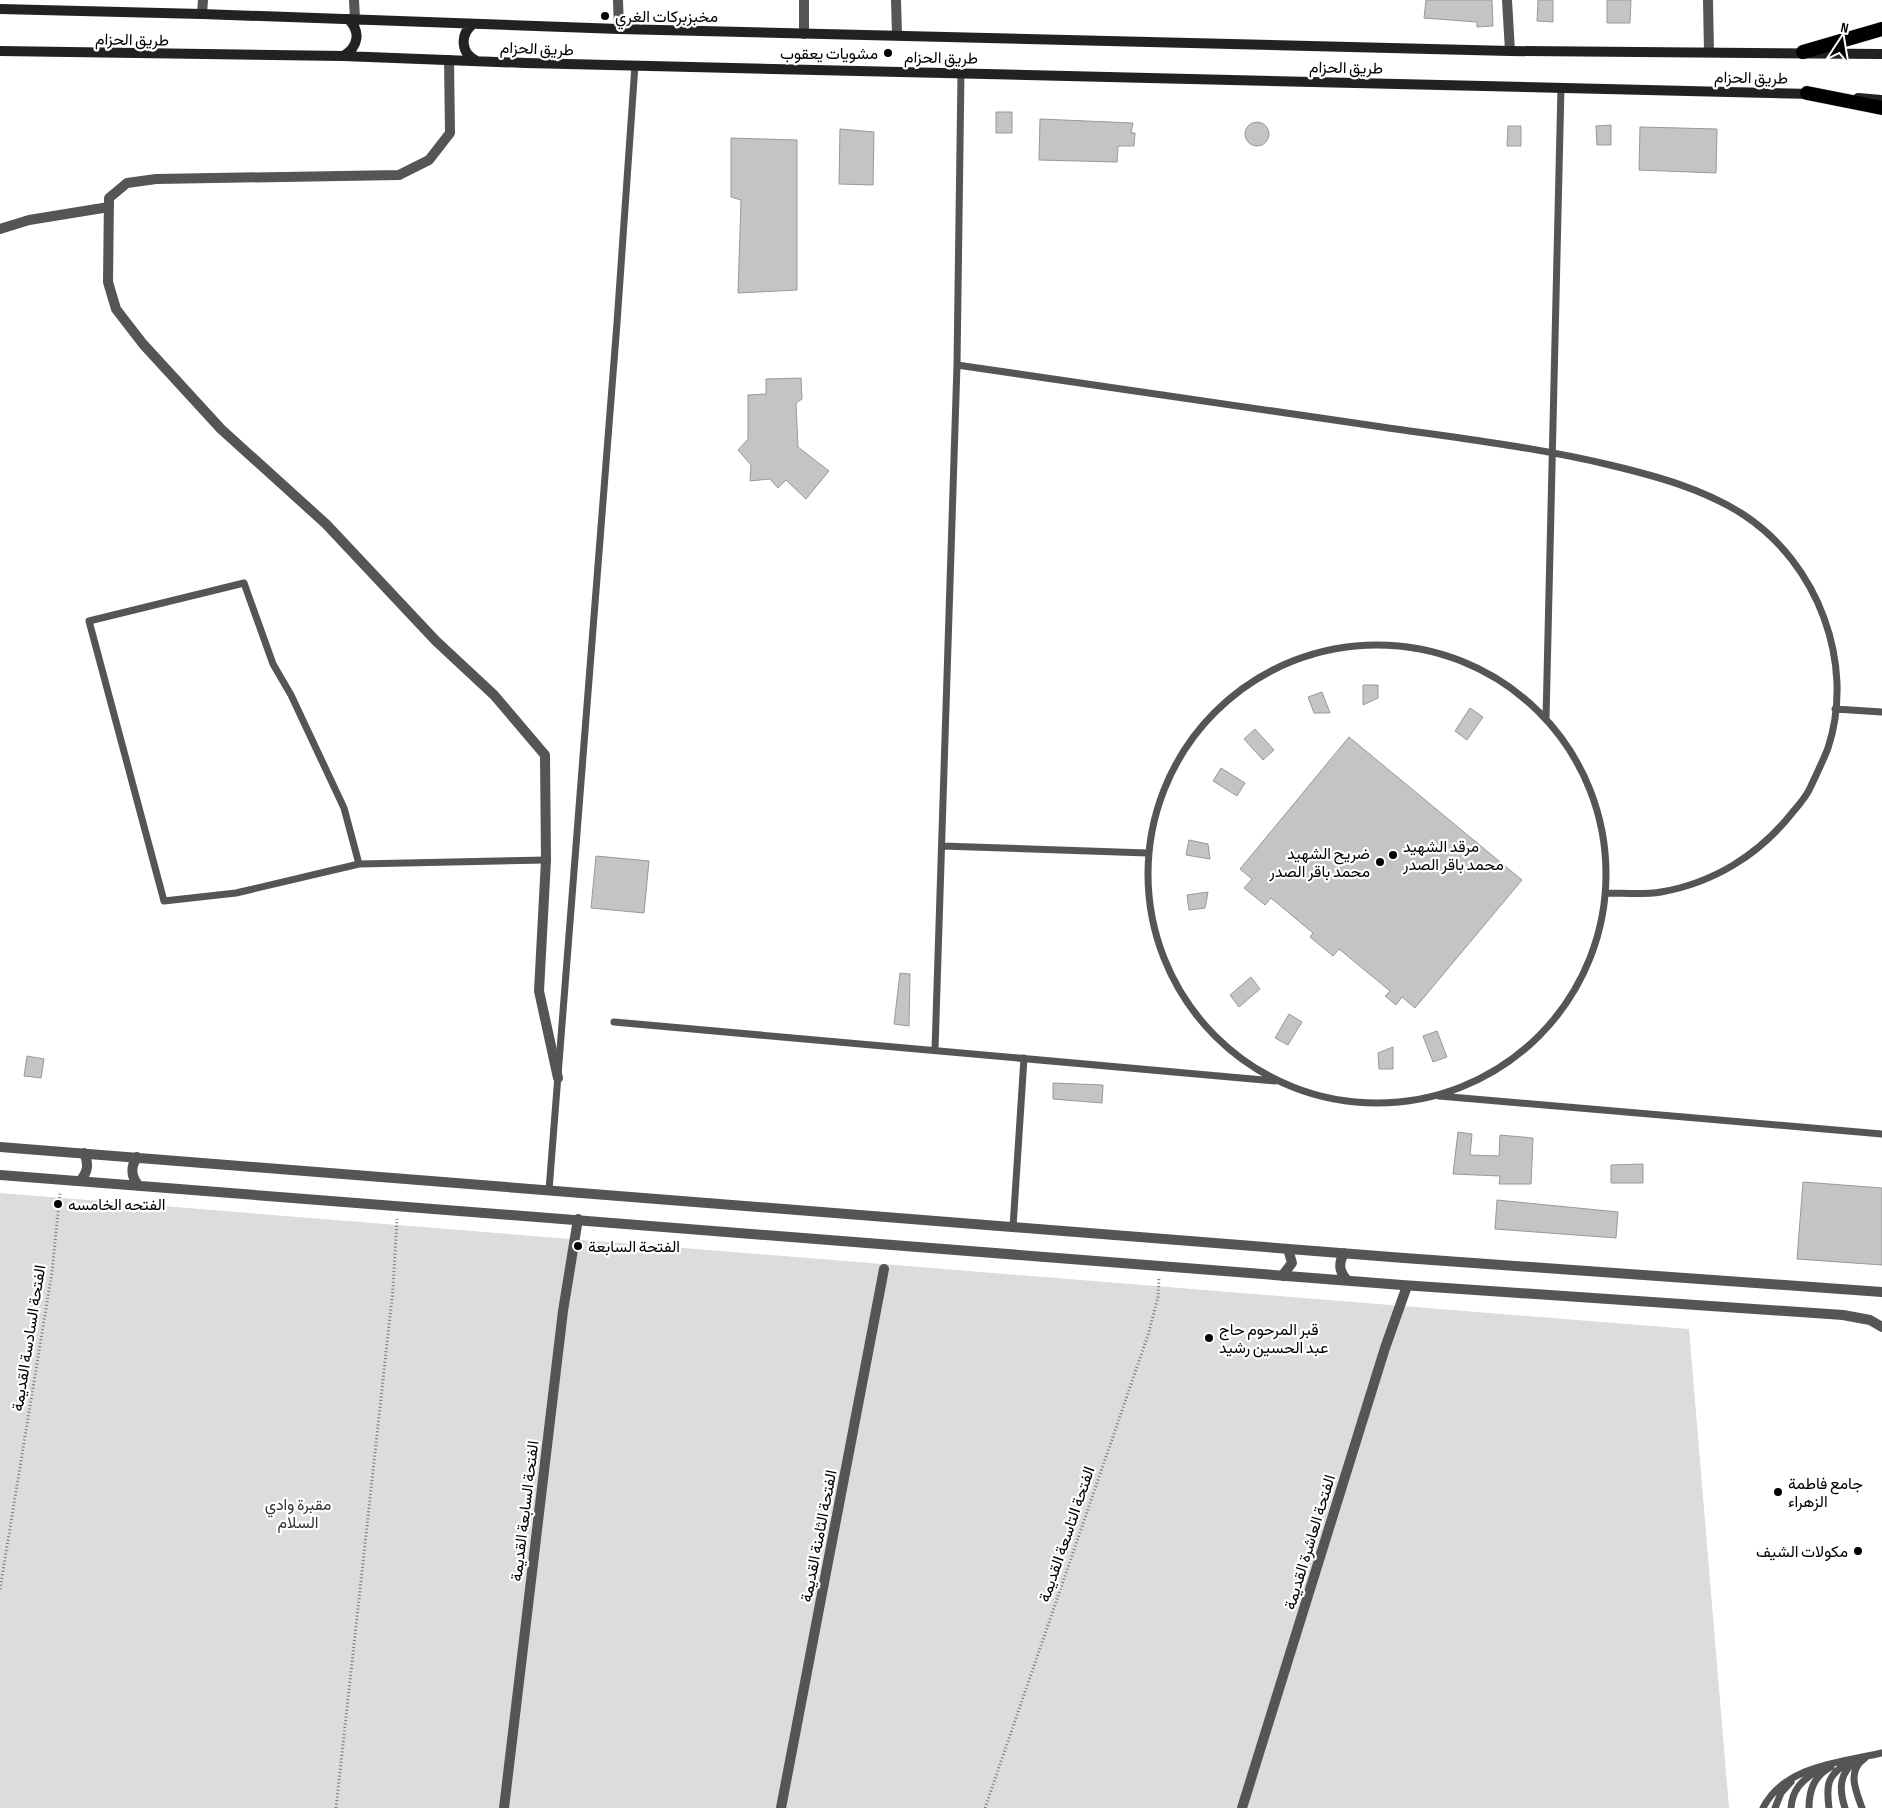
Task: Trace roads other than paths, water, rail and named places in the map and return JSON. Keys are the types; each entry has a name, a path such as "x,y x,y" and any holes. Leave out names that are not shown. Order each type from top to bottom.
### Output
{"highway":[{"path":"1803,52 1882,29"},
{"path":"1807,93 1882,108"}],"main road":[{"name":"طريق الحزام","path":"0,9 351,19 619,30 1510,51 1882,54"},
{"path":"344,56 353,50 357,39 351,19"},
{"path":"472,24 465,33 463,44 468,54 477,61"},
{"name":"طريق الحزام","path":"0,51 344,56 635,65 1807,93 1882,100"}],"street":[{"path":"202,0 202,14"},
{"path":"351,19 354,0"},
{"path":"618,0 619,30"},
{"path":"804,0 804,34"},
{"path":"896,0 897,36"},
{"path":"1507,0 1510,51"},
{"path":"1708,0 1709,52"},
{"path":"449,60 450,133 429,160 399,175 156,179 127,183 109,198 108,282 116,309 143,344 221,429 326,524 436,641 494,695 545,755 546,860 539,991 558,1078"},
{"path":"0,229 29,220 109,208"},
{"path":"0,1147 1344,1253 1882,1292"},
{"path":"80,1181 87,1171 88,1165 84,1153"},
{"path":"137,1157 133,1163 132,1175 139,1186"},
{"path":"0,1175 578,1218 1407,1286 1843,1315 1870,1320 1882,1327"},
{"name":"الفتحة السابعة القديمة","path":"504,1808 563,1311 578,1218"},
{"path":"1282,1276 1292,1263 1288,1248"},
{"path":"1344,1253 1340,1265 1341,1271 1348,1281"},
{"name":"الفتحة الثامنة القديمة","path":"781,1808 884,1269"},
{"name":"الفتحة العاشرة القديمة","path":"1242,1808 1385,1348 1407,1286"}],"lane":[{"path":"549,1190 615,352 635,65"},
{"path":"935,1050 957,365 961,73"},
{"path":"1546,718 1561,87"},
{"path":"957,365 1552,451 1652,475 1708,496 1744,515 1778,542 1805,577 1819,604 1832,644 1837,680 1836,709 1828,747 1808,793 1774,836 1727,870 1694,884 1658,893 1606,894"},
{"path":"359,864 344,808 291,696 273,664 244,583 89,621 164,901 236,893 359,864 546,860"},
{"path":"1436,1096 1488,1075 1534,1042 1570,999 1595,948 1606,894 1605,846 1594,800 1574,757 1546,718 1506,684 1459,660 1407,647 1354,646 1302,657 1255,679 1213,712 1180,753 1158,801 1147,853 1148,899 1158,945 1176,987 1204,1025 1238,1057 1278,1081 1329,1098 1382,1103 1436,1096 1882,1134"},
{"path":"1836,709 1882,712"},
{"path":"942,846 1147,853"},
{"path":"614,1022 1278,1081"},
{"path":"1013,1226 1024,1058"},
{"path":"1763,1808 1772,1792 1789,1779 1826,1766 1882,1752"},
{"path":"1862,1808 1854,1782 1854,1772 1856,1765 1867,1756"},
{"path":"1830,1808 1828,1786 1831,1775 1855,1759"},
{"path":"1845,1808 1841,1796 1844,1774 1855,1759"},
{"path":"1809,1808 1809,1797 1817,1778 1823,1771 1840,1763"},
{"path":"1791,1808 1793,1796 1798,1785 1826,1766"},
{"path":"1775,1808 1781,1792 1797,1776"}],"place":[{"name":"مخبزبركات الغري","path":"605,16"},
{"name":"مشويات يعقوب","path":"888,53"},
{"name":"مرقد الشهيد محمد باقر الصدر","path":"1393,855"},
{"name":"ضريح الشهيد محمد باقر الصدر","path":"1380,862"},
{"name":"الفتحه الخامسه","path":"58,1204"},
{"name":"الفتحة السابعة","path":"578,1246"},
{"name":"قبر المرحوم حاج عبد الحسين رشيد","path":"1209,1338"},
{"name":"جامع فاطمة الزهراء","path":"1778,1492"},
{"name":"مكولات الشيف","path":"1858,1551"}],"park label":[{"name":"مقبرة وادي السلام","path":"298,1513"}]}
